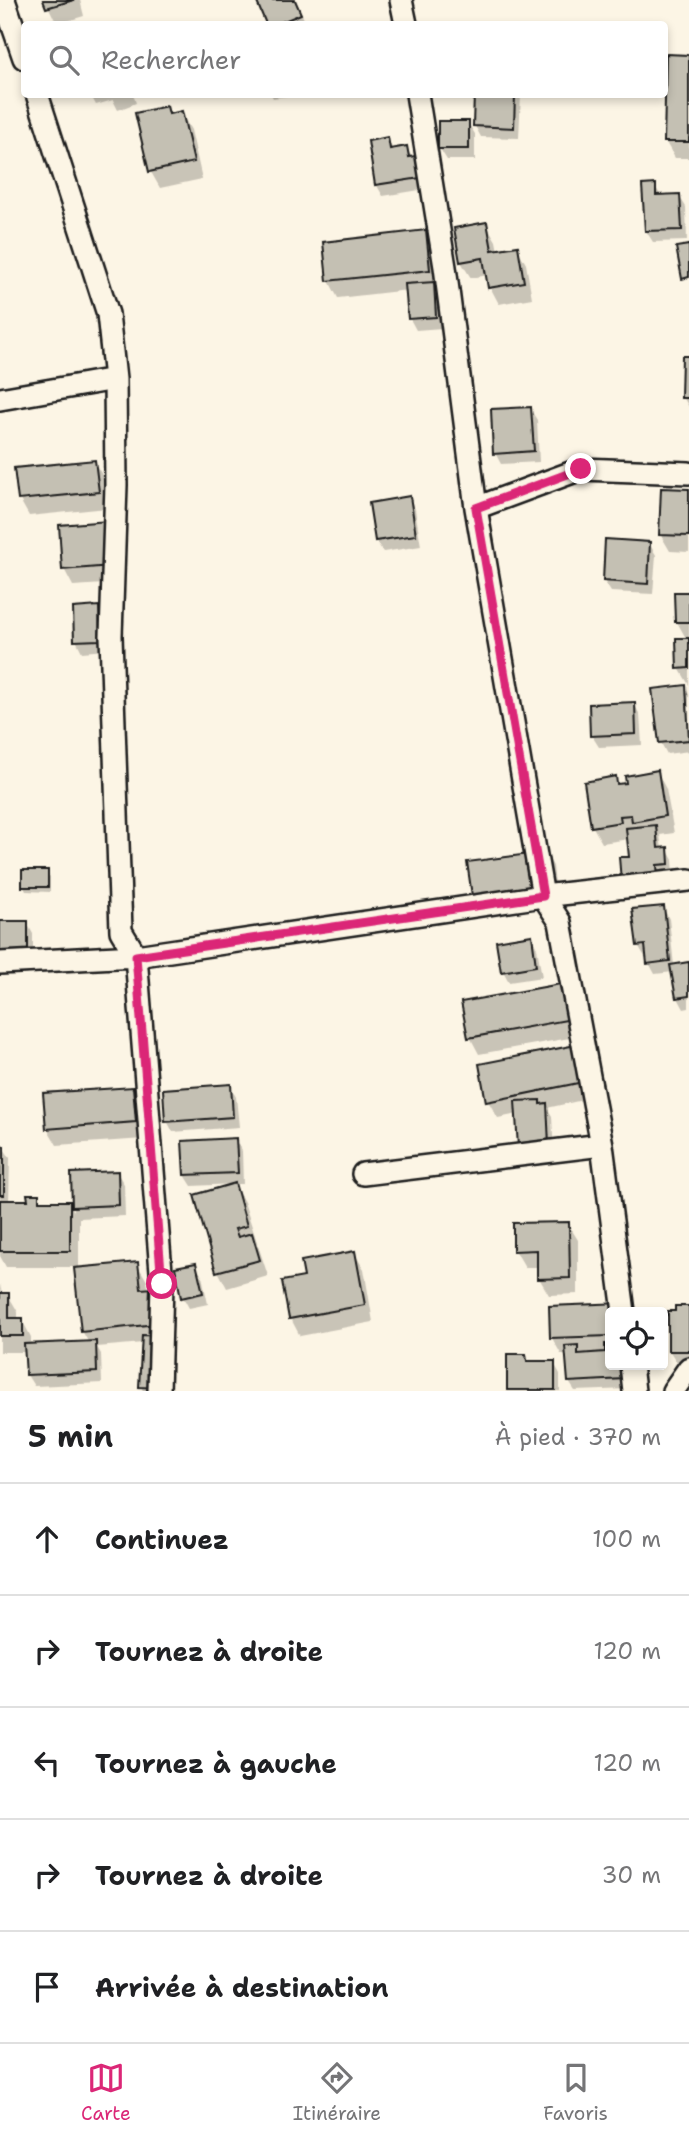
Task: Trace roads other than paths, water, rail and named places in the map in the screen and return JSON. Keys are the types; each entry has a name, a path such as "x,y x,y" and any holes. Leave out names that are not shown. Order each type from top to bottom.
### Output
{"street":[{"path":"4,0 21,49"},
{"path":"401,0 404,21"},
{"path":"38,98 108,314 115,379 116,485 111,636 121,931 136,956 162,1284 159,1391"},
{"path":"418,98 445,267 476,508 543,896 560,922 602,1145 623,1307"},
{"path":"0,399 115,379"},
{"path":"476,508 581,469 689,473"},
{"path":"0,963 136,956 543,896 689,880"},
{"path":"363,1174 602,1145"},
{"path":"673,1391 689,1368"},
{"path":"632,1370 635,1391"}]}
